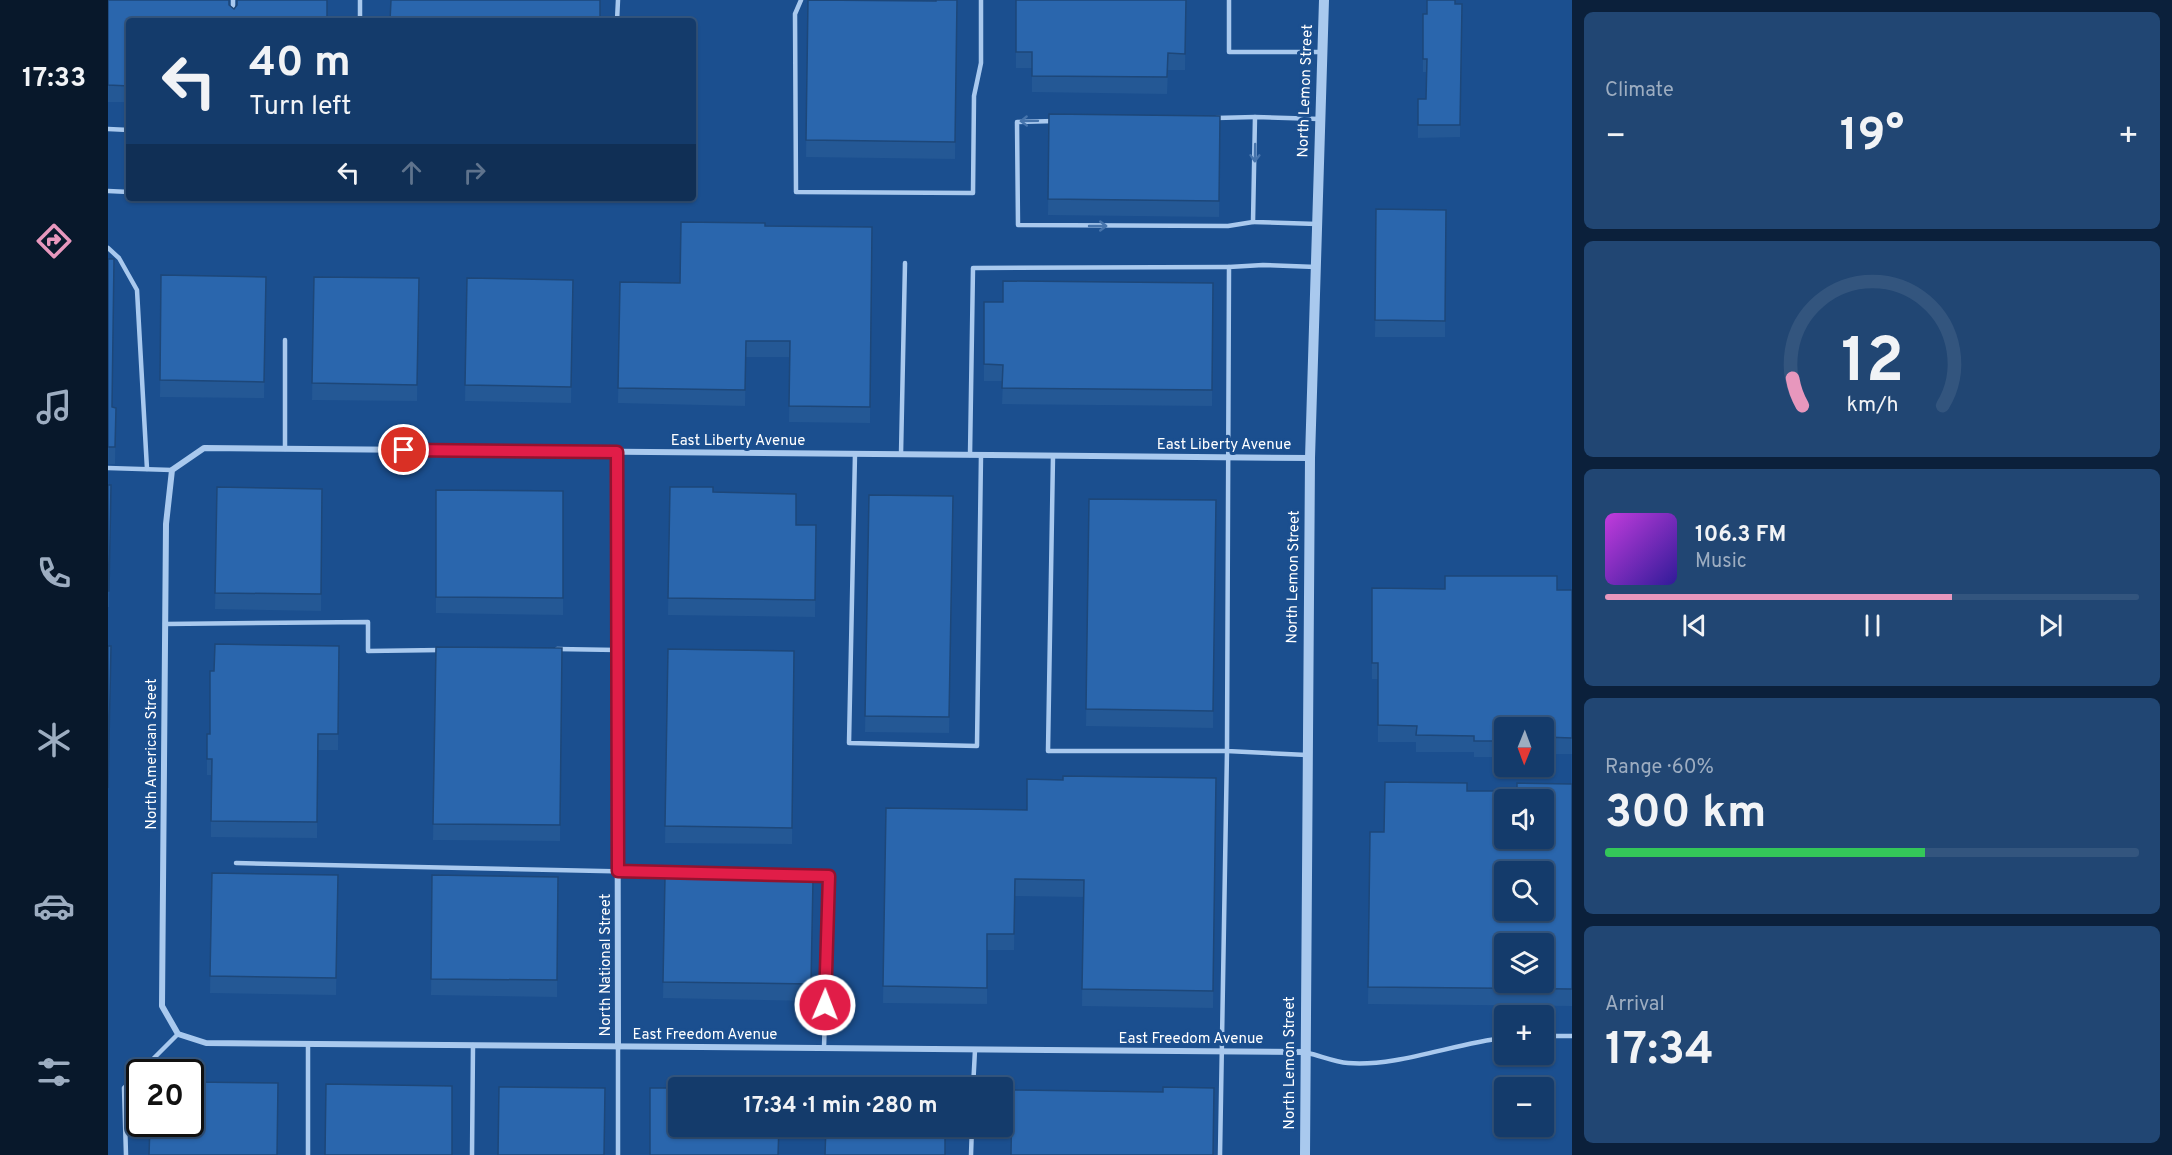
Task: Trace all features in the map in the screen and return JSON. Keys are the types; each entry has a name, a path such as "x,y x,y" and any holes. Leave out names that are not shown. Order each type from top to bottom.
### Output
{"street":[{"name":"North Lemon Street","path":"1305,1155 1310,458 1324,0"},
{"name":"East Liberty Avenue","path":"172,470 204,448 1310,458"},
{"name":"North National Street","path":"617,452 618,1047"},
{"name":"North American Street","path":"172,470 166,524 162,1006 178,1035"},
{"name":"East Freedom Avenue","path":"178,1035 206,1043 1305,1052"}],"lane":[{"path":"233,0 233,18"},
{"path":"360,0 360,18"},
{"path":"617,18 618,0"},
{"path":"801,0 795,14 796,192 973,194 974,96 981,63 981,0"},
{"path":"1229,0 1229,52 1322,52"},
{"path":"1253,222 1256,117"},
{"path":"1208,118 1320,119"},
{"path":"1065,121 1017,122 1018,225 1228,226 1253,222 1317,224"},
{"path":"108,129 126,130"},
{"path":"108,191 126,192"},
{"path":"108,248 119,258 137,290 147,469"},
{"path":"901,454 905,262"},
{"path":"970,455 973,268 1263,265 1316,267"},
{"path":"1220,1155 1227,751 1229,267"},
{"path":"285,340 285,449"},
{"path":"855,454 849,743 977,746 981,455"},
{"path":"1053,456 1048,751 1227,751 1307,755"},
{"path":"108,468 172,470"},
{"path":"165,624 368,622 368,651 445,650"},
{"path":"547,649 617,650"},
{"path":"236,863 829,876 824,1048"},
{"path":"154,1059 178,1035"},
{"path":"1554,1036 1572,1036"},
{"path":"1305,1052 1358,1064 1416,1056 1494,1040"},
{"path":"308,1155 309,1044"},
{"path":"472,1045 472,1155"},
{"path":"618,1047 618,1155"},
{"path":"974,1077 975,1050"},
{"path":"126,1086 124,1088 126,1155"},
{"path":"970,1155 971,1137"}],"building":[{"path":"108,0 229,0 229,5 234,9 237,0 327,0 327,18 126,18 126,86 108,85"},
{"path":"391,0 600,0 600,18 390,18"},
{"path":"808,0 957,0 955,142 806,140"},
{"path":"1016,0 1186,0 1185,54 1168,53 1167,77 1032,76 1032,52 1016,52"},
{"path":"1427,0 1455,0 1455,4 1462,4 1460,125 1418,125 1418,99 1426,99 1427,59 1423,59 1423,14 1427,14"},
{"path":"1049,114 1220,116 1219,201 1048,199"},
{"path":"1376,209 1446,210 1445,321 1375,320"},
{"path":"681,222 765,223 765,226 872,227 870,407 789,406 790,341 746,341 745,390 618,388 620,282 680,283"},
{"path":"108,259 114,259 112,407 116,408 115,447 108,447"},
{"path":"161,275 266,277 264,382 160,380"},
{"path":"314,277 419,278 417,385 312,383"},
{"path":"467,278 573,280 571,387 465,385"},
{"path":"1003,281 1213,283 1212,390 1002,388 1003,365 984,364 984,302 1003,302"},
{"path":"108,485 111,485 109,591 108,591"},
{"path":"217,487 322,489 321,594 215,593"},
{"path":"670,487 713,487 713,492 796,494 796,525 816,525 815,600 668,598"},
{"path":"436,490 563,491 563,598 436,597"},
{"path":"869,495 953,496 949,717 865,716"},
{"path":"1089,499 1216,500 1213,711 1086,709"},
{"path":"1445,576 1557,576 1557,590 1572,590 1572,738 1554,737 1554,717 1494,717 1494,741 1474,741 1474,736 1416,735 1417,726 1378,725 1378,663 1372,663 1372,588 1445,589"},
{"path":"215,644 339,646 338,734 318,734 317,822 211,821 212,759 207,759 207,734 210,734 210,671 214,671"},
{"path":"108,646 111,646 108,788"},
{"path":"436,647 562,648 560,825 433,824"},
{"path":"668,649 794,651 792,828 665,826"},
{"path":"1063,776 1216,778 1213,991 1082,989 1084,880 1015,879 1014,934 987,934 987,988 883,986 886,808 1027,810 1027,779 1063,780"},
{"path":"1385,782 1467,783 1467,791 1494,791 1494,849 1554,849 1554,789 1517,789 1517,783 1572,784 1572,989 1554,989 1554,933 1494,933 1494,988 1368,987 1370,832 1384,832"},
{"path":"212,873 338,875 336,978 210,976"},
{"path":"432,875 558,877 557,980 431,979"},
{"path":"665,877 813,879 811,984 663,982"},
{"path":"204,1082 278,1083 277,1155 149,1155 150,1137 204,1137"},
{"path":"326,1084 452,1086 452,1155 325,1155"},
{"path":"499,1087 605,1088 604,1155 498,1155"},
{"path":"1163,1087 1214,1088 1213,1155 1011,1155 1013,1090 1163,1092"},
{"path":"650,1088 668,1088 668,1137 779,1137 778,1155 650,1155"},
{"path":"826,1137 945,1137 945,1155 825,1155"}],"route":[{"path":"404,450 617,452 618,871 829,876 825,1005"}]}
